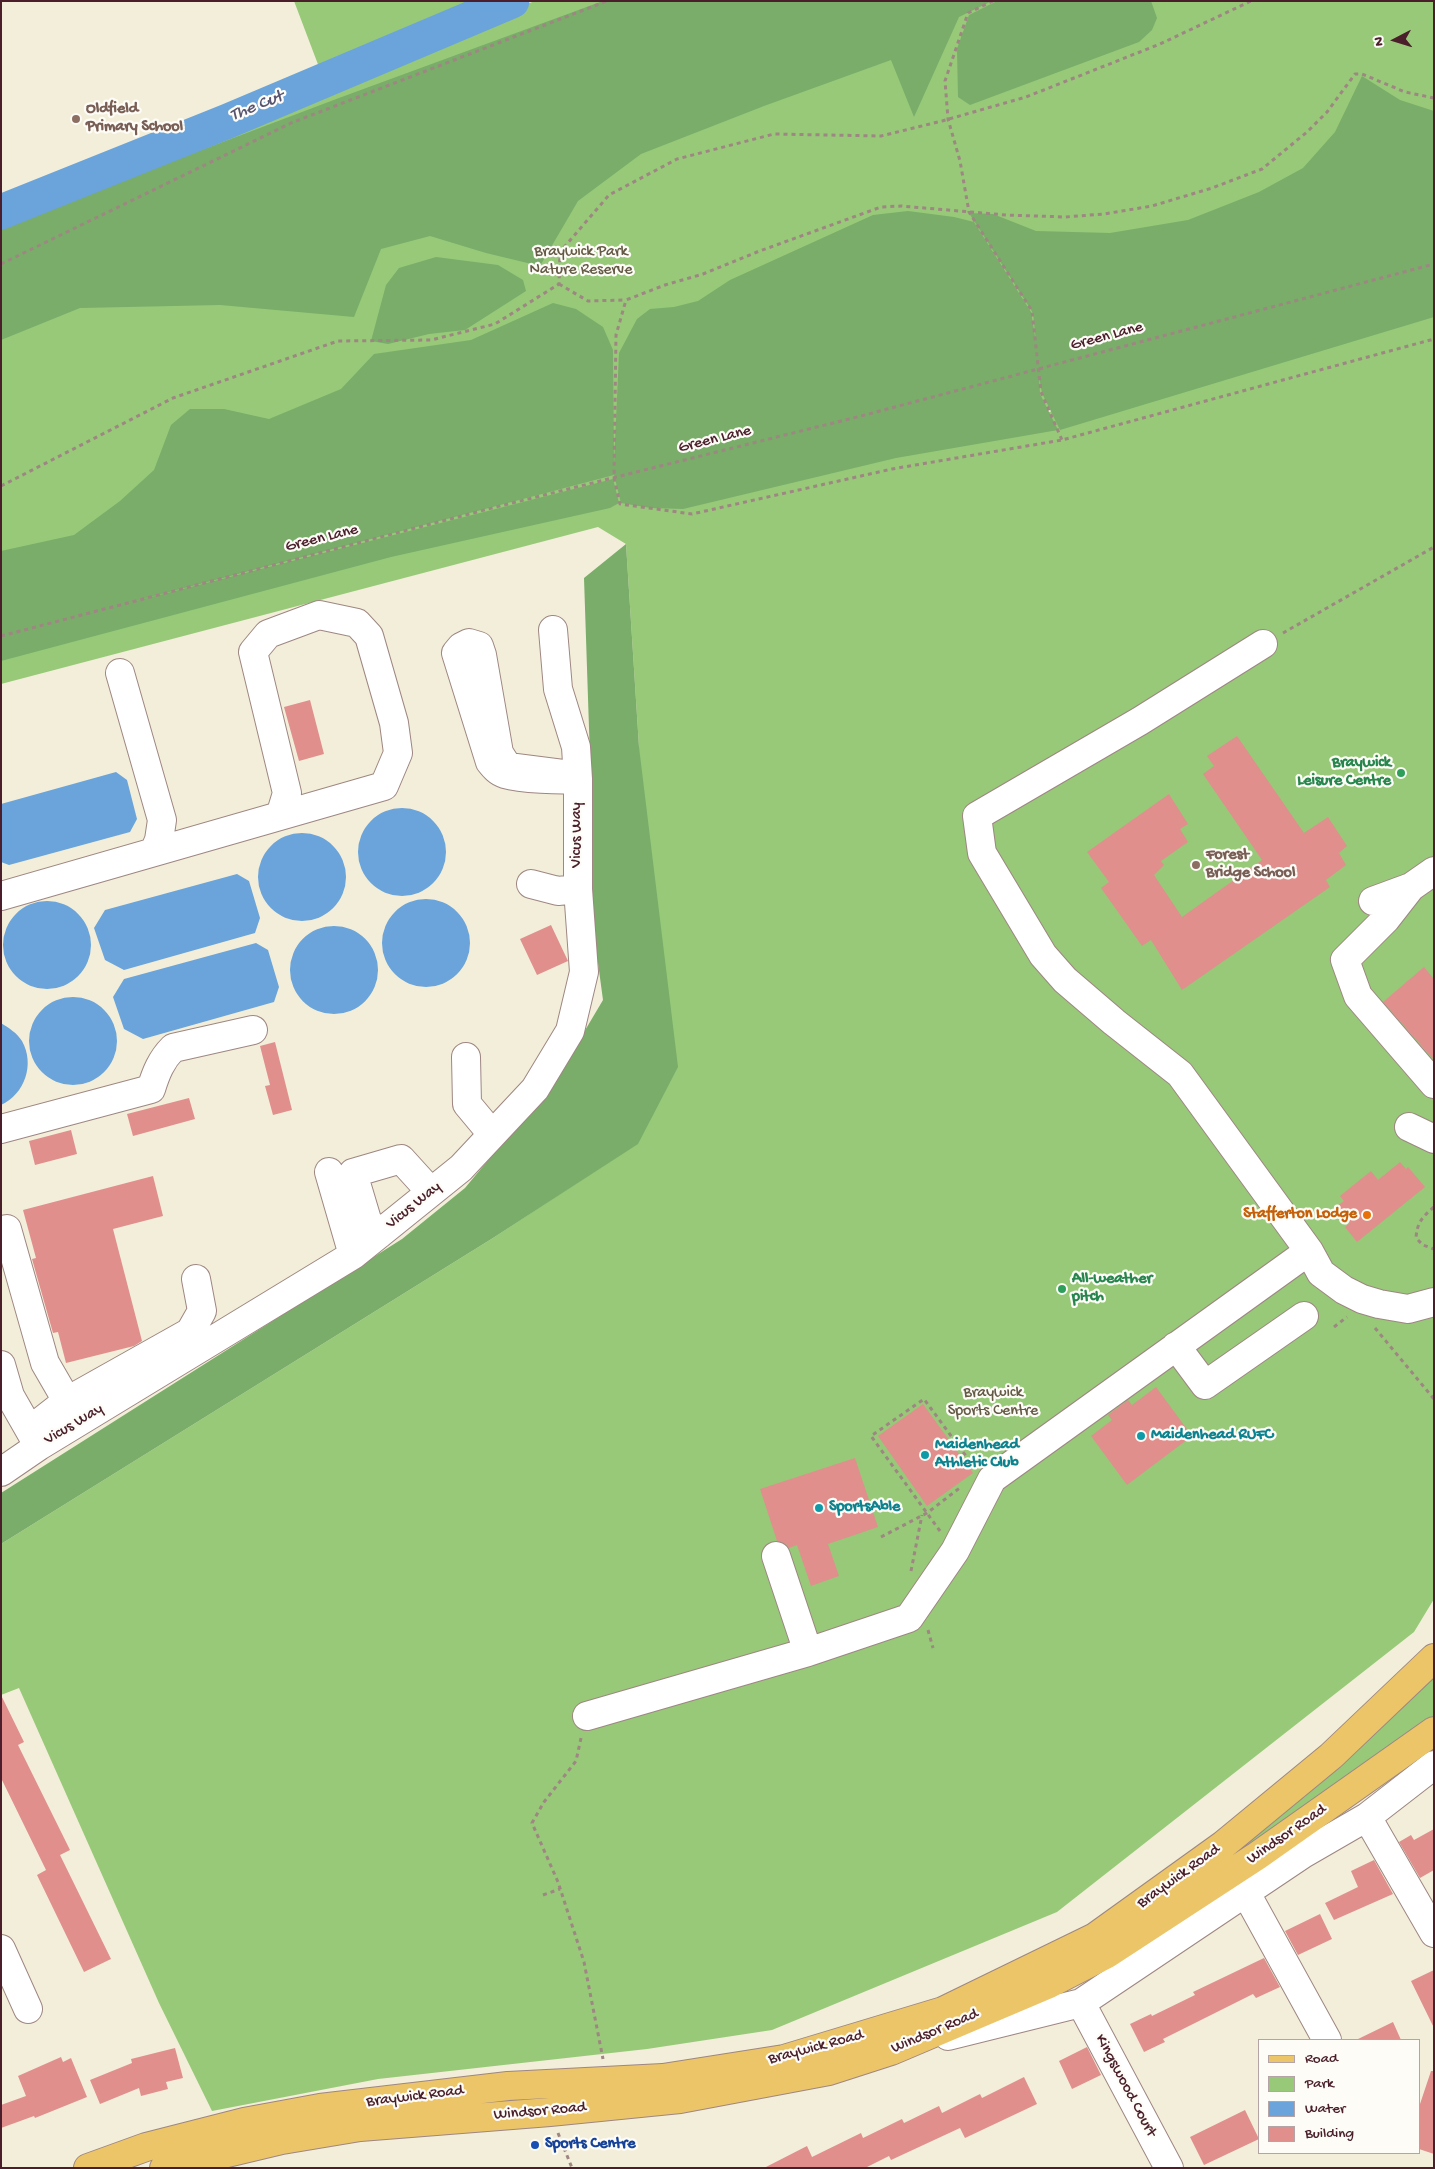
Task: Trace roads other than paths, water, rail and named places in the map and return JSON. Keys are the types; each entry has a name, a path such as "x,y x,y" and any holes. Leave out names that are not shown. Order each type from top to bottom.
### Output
{"main road":[{"name":"Braywick Road","path":"88,2168 164,2142 244,2122 310,2110 508,2086 663,2078 784,2059 943,2011 1095,1937 1175,1880 1223,1845 1331,1756 1434,1658"},
{"name":"Windsor Road","path":"360,2127 550,2112 680,2098 829,2071 891,2051 1049,1984 1107,1954 1257,1856 1434,1731"},
{"name":"Braywick Road","path":"164,2168 282,2140 360,2127"}],"street":[{"path":"1,896 280,816 384,786 398,753 394,723 370,636 356,623 319,615 268,634 253,652 287,793 280,816"},
{"name":"Vicus Way","path":"1,1472 34,1438 353,1255 461,1168 535,1089 570,1031 584,972 578,889 578,779 576,747 558,689 553,630"},
{"path":"469,643 479,646 499,753 508,767 563,774 578,779 560,780 505,774 497,770 490,762 456,654 461,647 469,643"},
{"path":"1263,644 1140,721 977,816 982,853 1043,955 1065,980 1180,1074 1310,1251 1321,1273 1344,1290 1362,1299 1379,1304 1408,1309 1434,1302"},
{"path":"120,673 162,820 159,840 154,852"},
{"path":"1373,901 1411,887 1434,871"},
{"path":"531,884 558,892 578,889"},
{"path":"1411,887 1386,919 1345,960 1358,996 1434,1084"},
{"path":"1,1129 151,1089 157,1070 165,1056 173,1048 253,1030"},
{"path":"466,1057 467,1104 492,1134"},
{"path":"1409,1127 1434,1138"},
{"path":"378,1235 367,1220 353,1172 401,1159 431,1192"},
{"path":"329,1172 353,1255"},
{"path":"7,1229 45,1363 67,1401"},
{"path":"587,1716 808,1652 909,1618 955,1551 986,1476 1176,1346 1310,1251"},
{"path":"1,1364 10,1396 34,1438 67,1401 190,1332 202,1311 196,1279"},
{"path":"1176,1346 1205,1385 1304,1316"},
{"path":"776,1556 808,1652"},
{"path":"891,2051 1081,2003 1303,1854 1367,1817 1434,1765"},
{"path":"1367,1817 1434,1933"},
{"path":"1246,1893 1326,2039"},
{"path":"1,1949 28,2010"},
{"name":"Kingswood Court","path":"1081,2003 1169,2168"}],"water":[{"path":"116,772 127,780 137,819 130,832 9,865 1,862 1,804"},
{"path":"402,808 419,811 427,815 439,827 443,835 446,852 443,869 439,877 427,889 419,893 402,896 385,893 377,889 365,877 361,869 358,852 361,835 365,827 377,815 385,811"},
{"path":"302,833 319,836 327,840 339,852 343,860 346,877 343,894 339,902 327,914 319,918 302,921 285,918 277,914 265,902 261,894 258,877 261,860 265,852 277,840 285,836"},
{"path":"237,874 249,881 260,918 255,933 124,970 105,960 94,928 105,910"},
{"path":"426,899 443,902 451,906 463,918 467,926 470,943 467,960 463,968 451,980 443,984 426,987 409,984 401,980 389,968 385,960 382,943 385,926 389,918 401,906 409,902"},
{"path":"47,901 64,904 72,908 84,920 88,928 91,945 88,962 84,970 72,982 64,986 47,989 30,986 22,982 10,970 6,962 3,945 6,928 10,920 22,908 30,904"},
{"path":"334,926 351,929 359,933 371,945 375,953 378,970 375,987 371,995 359,1007 351,1011 334,1014 317,1011 309,1007 297,995 293,987 290,970 293,953 297,945 309,933 317,929"},
{"path":"256,943 268,950 279,987 274,1002 143,1039 124,1029 113,997 124,979"},
{"path":"73,997 90,1000 98,1004 110,1016 114,1024 117,1041 114,1058 110,1066 98,1078 90,1082 73,1085 56,1082 48,1078 36,1066 32,1058 29,1041 32,1024 36,1016 48,1004 56,1000"},
{"path":"1,1023 20,1038 28,1059 22,1086 16,1094 1,1105"}],"waterway":[{"name":"The Cut","path":"1,212 228,121 512,1"}],"place":[{"name":"Oldfield Primary School","path":"76,119"},
{"name":"Braywick Leisure Centre","path":"1401,773"},
{"name":"Forest Bridge School","path":"1196,865"},
{"name":"Stafferton Lodge","path":"1367,1215"},
{"name":"All-weather pitch","path":"1062,1289"},
{"name":"Maidenhead RUFC","path":"1141,1436"},
{"name":"Maidenhead Athletic Club","path":"925,1455"},
{"name":"SportsAble","path":"819,1508"},
{"name":"Sports Centre","path":"535,2145"}],"park label":[{"name":"Braywick Park Nature Reserve","path":"581,262"},
{"name":"Braywick Sports Centre","path":"993,1403"}]}
